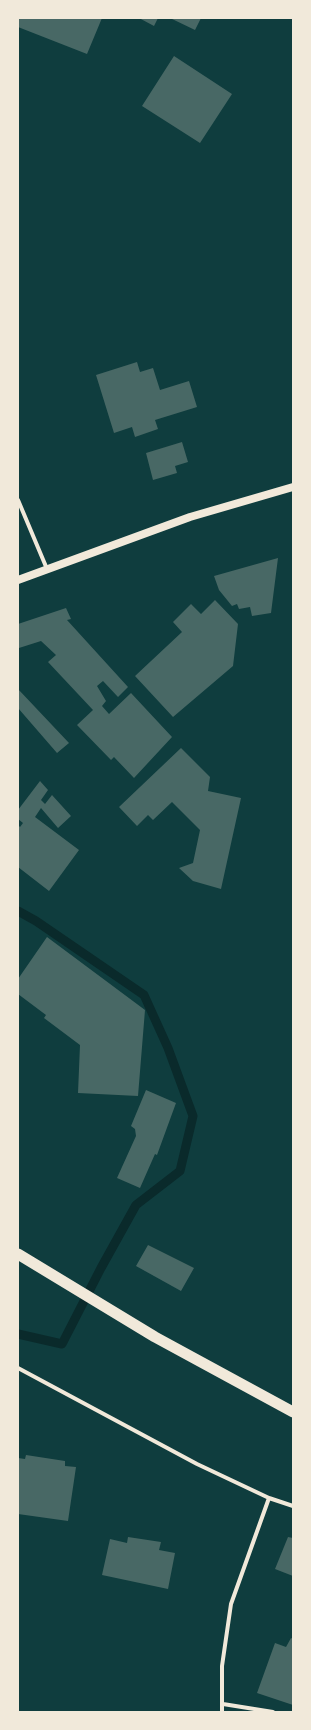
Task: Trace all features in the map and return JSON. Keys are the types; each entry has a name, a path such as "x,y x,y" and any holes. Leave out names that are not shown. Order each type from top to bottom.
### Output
{"highway":[{"path":"18,1254 155,1337 293,1412"}],"main road":[{"path":"18,580 190,517 293,487"}],"street":[{"path":"18,500 47,570"},
{"path":"18,1368 196,1464 269,1498 293,1506"},
{"path":"222,1712 222,1666 231,1604 269,1498"},
{"path":"223,1704 273,1712"}],"building":[{"path":"18,18 102,18 87,54 18,27"},
{"path":"139,18 158,18 154,26"},
{"path":"170,18 201,18 195,30"},
{"path":"174,56 232,94 200,143 142,106"},
{"path":"137,362 140,372 153,368 160,390 189,381 197,407 155,420 158,429 135,437 132,427 114,433 96,375"},
{"path":"182,442 188,462 175,466 177,473 153,480 146,453"},
{"path":"278,558 271,613 252,616 250,607 239,609 237,604 232,606 219,590 214,576"},
{"path":"215,600 238,624 233,666 173,717 135,676 182,632 173,622 191,604 201,614"},
{"path":"66,608 71,619 67,620 128,687 118,697 103,681 97,686 106,701 102,706 109,714 131,693 172,737 134,778 114,757 111,760 77,725 93,710 48,662 56,655 41,641 19,648 18,624"},
{"path":"18,689 69,743 57,753 18,708"},
{"path":"181,748 210,777 208,791 241,798 221,889 193,881 179,868 193,863 200,830 172,802 153,820 148,815 137,826 119,807"},
{"path":"40,781 48,790 41,800 45,804 52,795 71,816 58,828 41,808 35,817 79,850 49,891 18,867 18,825 20,827 23,823 18,819 18,810"},
{"path":"47,937 145,1010 138,1096 78,1093 80,1045 44,1018 46,1015 18,994 18,979"},
{"path":"146,1090 176,1103 157,1155 155,1154 140,1188 117,1178 136,1136 135,1129 131,1126"},
{"path":"148,1245 194,1268 181,1291 136,1266"},
{"path":"26,1455 65,1461 65,1466 76,1467 68,1521 18,1514 18,1458 25,1459"},
{"path":"128,1537 161,1542 159,1550 175,1553 168,1589 102,1575 110,1539 127,1543"},
{"path":"288,1537 293,1538 293,1576 275,1569"},
{"path":"291,1638 293,1639 293,1705 257,1693 275,1643 286,1647"}],"waterway":[{"path":"18,911 36,921 144,995 168,1048 193,1116 180,1171 136,1205 101,1268 62,1344 18,1334"}]}
